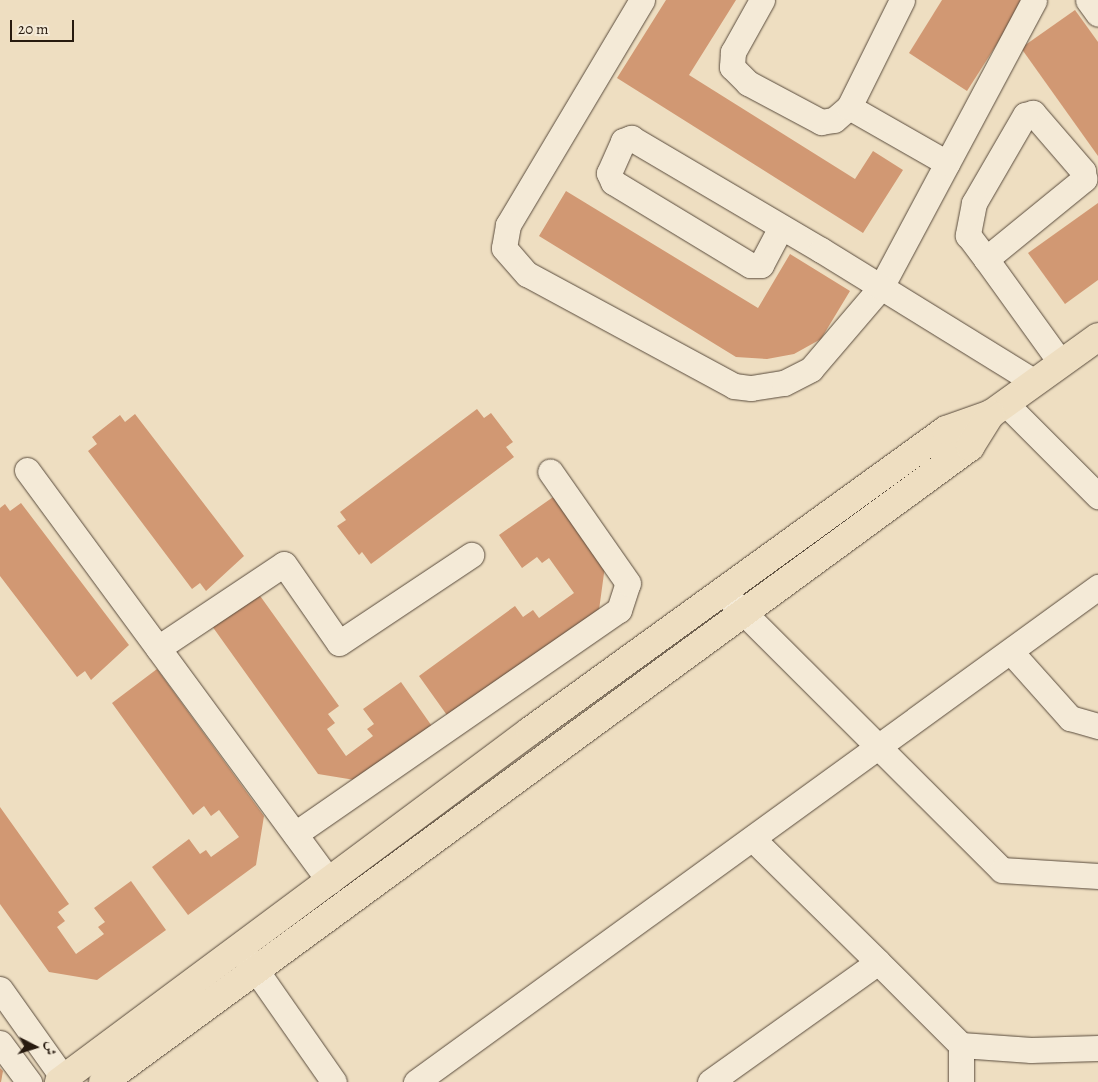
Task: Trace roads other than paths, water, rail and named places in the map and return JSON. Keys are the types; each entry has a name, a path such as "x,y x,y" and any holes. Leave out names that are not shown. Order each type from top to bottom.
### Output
{"main road":[{"path":"61,1080 239,947 946,430 998,408 1098,337"},
{"path":"103,1082 257,972 395,868 970,447 998,408"},
{"path":"380,845 395,868"}],"street":[{"path":"642,0 508,225 504,248 512,261 527,274 734,386 751,388 784,383 811,368 881,287 1034,0"},
{"path":"762,0 733,52 732,67 748,83 821,122 834,120 849,107 902,0"},
{"path":"1088,0 1098,14"},
{"path":"849,107 947,163"},
{"path":"986,259 1084,179 1077,164 1033,112 1025,116 974,202 968,235 1061,362"},
{"path":"781,228 761,265 750,265 613,182 609,173 623,141 631,138 881,287 1035,382"},
{"path":"998,408 1098,496"},
{"path":"27,470 330,882"},
{"path":"295,834 619,610 628,583 550,471"},
{"path":"158,648 284,564 339,643 472,555"},
{"path":"416,1082 753,839 878,745 1011,652 1098,587"},
{"path":"725,592 743,614 878,745 1002,870 1098,876"},
{"path":"1011,652 1070,718 1098,726"},
{"path":"753,839 961,1045 1030,1050 1098,1048"},
{"path":"239,947 334,1082"},
{"path":"713,1081 878,962"},
{"path":"0,989 61,1080"},
{"path":"0,1043 29,1082"},
{"path":"961,1045 961,1082"}]}
